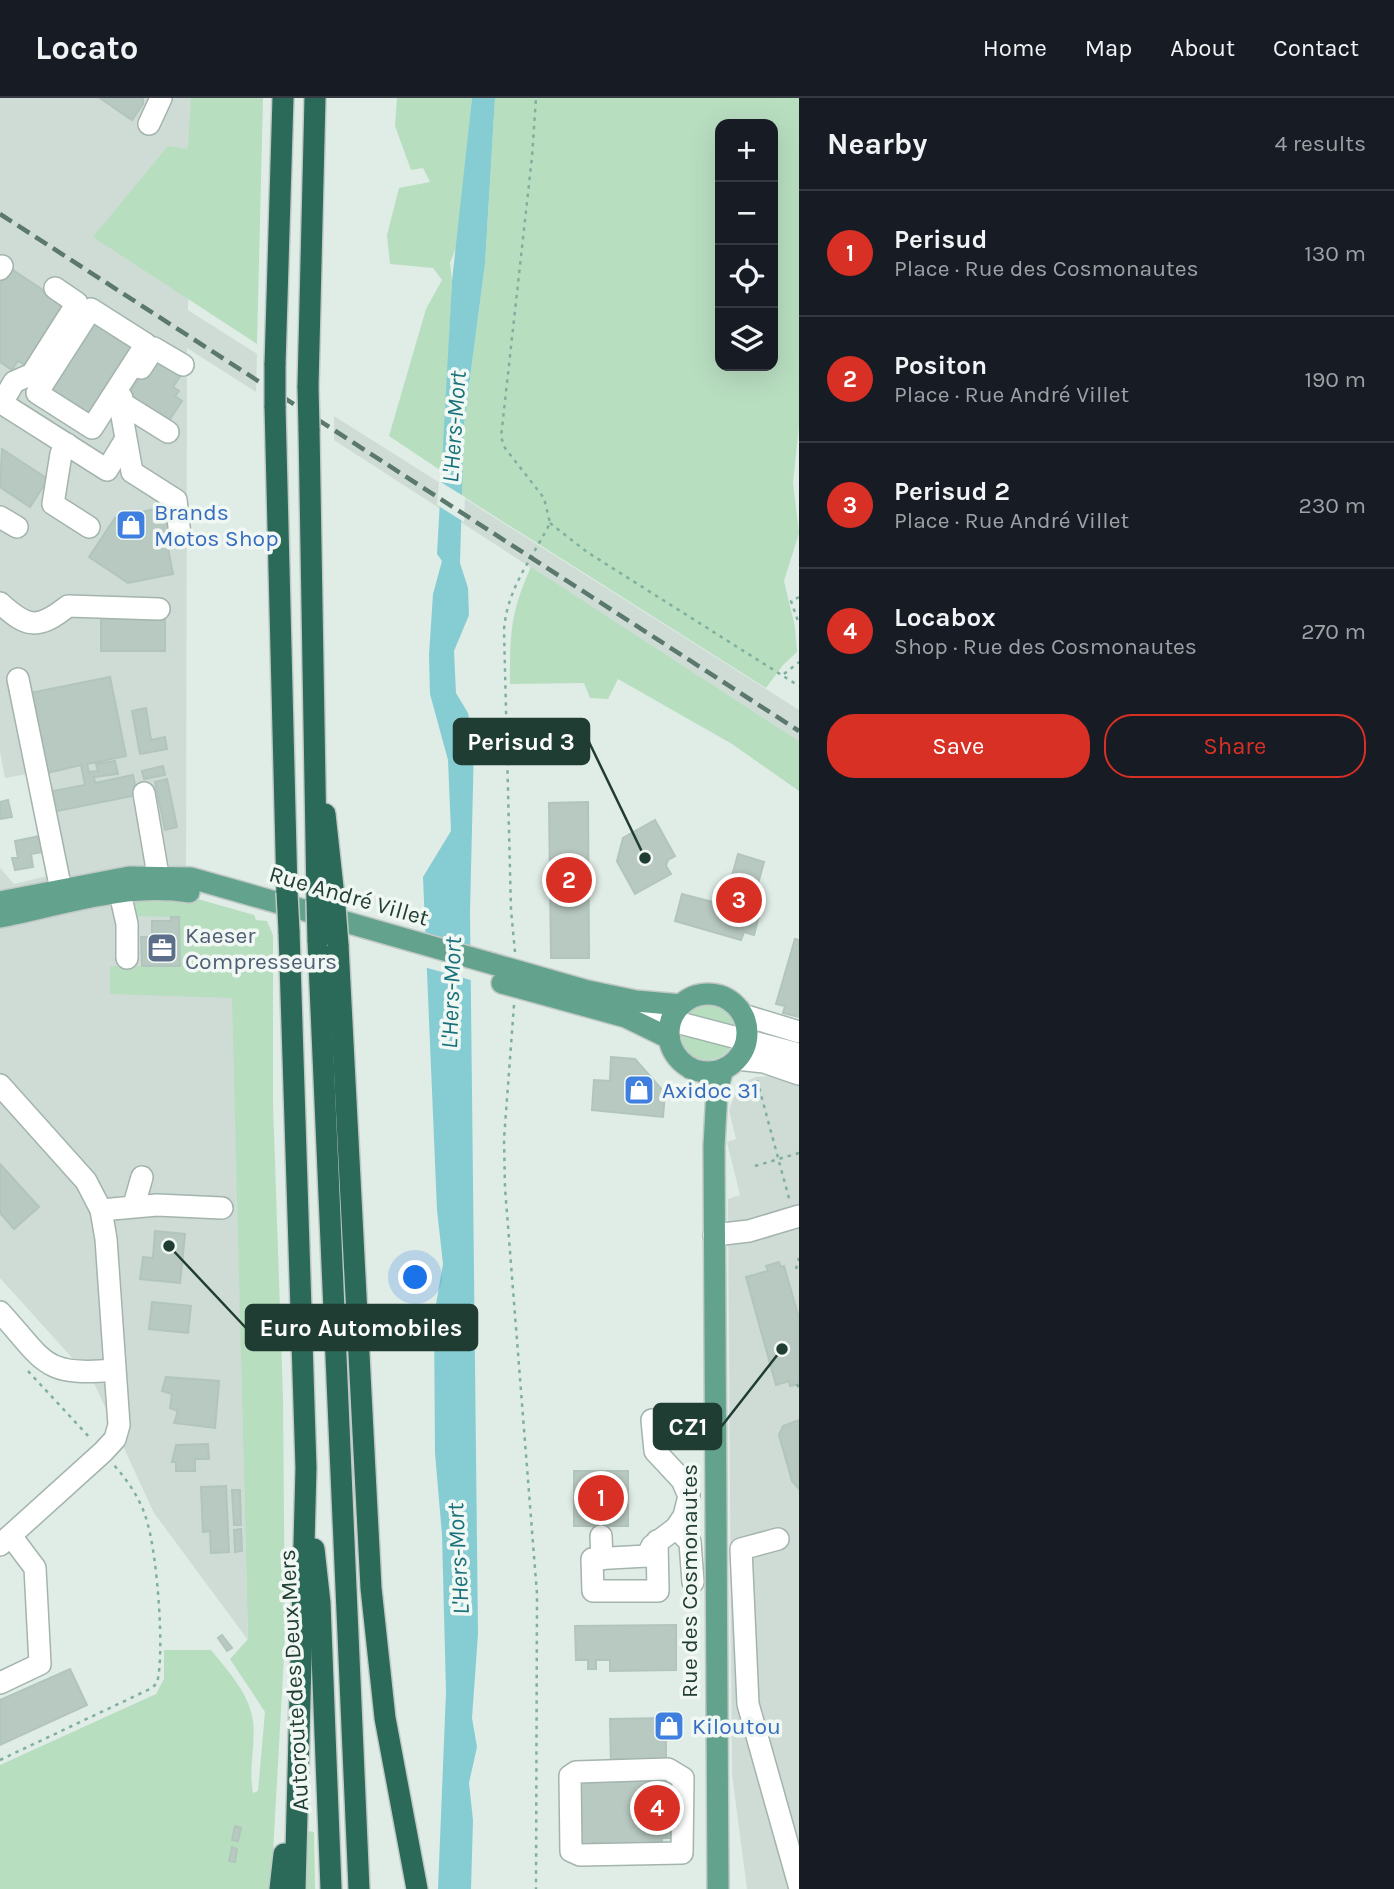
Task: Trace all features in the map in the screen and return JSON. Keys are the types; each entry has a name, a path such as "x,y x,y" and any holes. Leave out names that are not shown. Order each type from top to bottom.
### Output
{"highway":[{"path":"283,98 275,366 275,904 289,931 306,1468 295,1889"},
{"path":"315,98 308,387 313,740 371,1588 393,1774 417,1889"},
{"path":"328,942 359,1889"},
{"name":"Autoroute des Deux Mers","path":"306,1468 320,1603 331,1889"},
{"path":"280,1889 299,1724"}],"main road":[{"name":"Rue André Villet","path":"0,902 129,877 158,875 191,878 397,945 512,978 626,1017 674,1021"},
{"name":"Rue André Villet","path":"0,917 120,893 185,891 275,904"},
{"name":"Rue André Villet","path":"512,978 617,998 674,1021"},
{"path":"674,1021 701,995 713,994 734,1003 743,1015 747,1040"},
{"name":"Rue des Cosmonautes","path":"674,1021 676,1056 691,1068 703,1091 714,1146"},
{"name":"Rue des Cosmonautes","path":"718,1889 714,1146 717,1090 730,1064 747,1040"},
{"path":"691,1068 701,1072 730,1064"}],"street":[{"path":"149,124 161,98"},
{"path":"55,288 77,303 32,374 14,382 1,402 107,470 124,442"},
{"path":"22,416 91,309 146,344 92,428 37,393"},
{"path":"168,432 120,402 155,348 183,366"},
{"path":"127,407 122,416 124,442 132,472 176,500 180,535"},
{"path":"67,444 61,454 53,504 89,527"},
{"path":"0,603 16,618 31,624 48,622 68,606 159,609"},
{"path":"18,679 61,890"},
{"path":"144,793 158,875"},
{"path":"0,909 124,885 160,883 206,889 275,904"},
{"path":"120,893 127,924 127,958"},
{"path":"743,1015 799,1032"},
{"path":"674,1021 799,1054"},
{"path":"730,1064 764,1062 799,1074"},
{"path":"0,1085 86,1181 101,1210 106,1239 119,1425 115,1439 103,1452 6,1540 35,1568 40,1664 0,1683"},
{"path":"134,1205 142,1177"},
{"path":"101,1210 134,1205 222,1208"},
{"path":"714,1234 739,1233 796,1217"},
{"path":"0,1312 41,1358 56,1368 81,1373 114,1370"},
{"path":"652,1420 655,1451 682,1480 689,1496 684,1516 676,1528 657,1541 647,1556 592,1559 593,1591 658,1591 657,1541"},
{"path":"689,1496 715,1496"},
{"path":"676,1528 690,1542 693,1582"},
{"path":"601,1536 602,1559"},
{"path":"778,1539 741,1549 745,1669 751,1715 799,1885"},
{"path":"625,1559 625,1591"},
{"path":"675,1771 683,1778 683,1831 680,1854 576,1854 569,1846 570,1776 576,1772 675,1771"},
{"path":"683,1831 717,1832"}],"path":[{"path":"536,98 533,157 501,437 505,447 544,498 550,523 587,552 784,674 799,686"},
{"path":"536,1889 536,1581 532,1507 509,1268 504,1139 512,938 503,630 516,583 550,523"},
{"path":"799,597 791,601 799,624"},
{"path":"784,674 799,662"},
{"path":"756,1078 796,1217"},
{"path":"755,1166 799,1153"},
{"path":"796,1269 799,1258"},
{"path":"0,1760 152,1688 157,1683 159,1634 148,1525 132,1485 28,1371"},
{"path":"797,1384 799,1389"}],"shaded area":[{"path":"0,98 191,98 188,310 257,354 256,392 187,348 186,910 231,931 248,1640 154,1513 93,1381 0,1278 0,868 14,884 48,876 27,774 5,778 0,752"},
{"path":"334,416 799,710 799,741 334,440"},
{"path":"769,1076 799,1082 799,1889 747,1889 732,1774 728,1199 740,1195 727,1142 736,1139 729,1110 735,1094 744,1083 755,1077"}],"green space":[{"path":"191,98 263,98 257,344 93,237 168,146 188,149"},
{"path":"397,98 472,98 457,245 450,263 452,281 443,472 389,436 426,309 442,280 433,268 390,264 387,235 399,188 430,182 423,168 411,170 395,126"},
{"path":"495,98 799,98 799,425 793,483 799,533 784,581 795,627 797,652 783,665 766,688 461,495 464,424 485,264"},
{"path":"531,567 799,741 799,791 732,744 618,679 608,699 590,698 584,683 510,684 510,651 515,611"},
{"path":"129,897 191,897 254,915 256,920 267,921 273,935 273,1104 283,1397 285,1638 271,1889 0,1889 0,1765 156,1694 164,1679 164,1650 211,1650 237,1683 247,1701 253,1721 252,1784 253,1793 258,1791 265,1712 230,1659 248,1639 232,998 110,994 110,966 180,966 179,917 131,916"},
{"path":"699,1005 713,1005 724,1010 734,1025 735,1032 683,1018"},
{"path":"679,1029 732,1045 715,1059 702,1060 684,1048"},
{"path":"308,1831 314,1832 315,1889 305,1889"}],"water":[{"name":"L'Hers-Mort","path":"472,98 495,98 485,264 464,424 460,563 468,588 469,615 454,651 456,693 468,713 474,745 470,912 478,1634 472,1718 477,1747 469,1783 473,1820 471,1889 438,1889 446,1692 442,1535 435,1453 434,1316 443,1264 437,1210 423,877 451,831 448,760 430,694 429,655 433,594 442,561 437,554 452,281"}],"pier":[{"path":"439,481 465,497 464,522 437,505"},
{"path":"423,936 474,951 474,981 424,967"}],"building":[{"path":"100,98 143,98 143,104 132,120"},
{"path":"10,268 67,306 27,366 18,361 12,370 0,362 0,284"},
{"path":"93,317 137,346 89,419 45,391"},
{"path":"156,354 181,375 173,387 179,391 175,396 182,401 168,422 128,395"},
{"path":"2,449 48,479 30,507 0,487"},
{"path":"159,508 160,512 169,510 174,536 166,538 173,574 128,583 89,557 115,518"},
{"path":"101,617 165,617 165,651 101,651"},
{"path":"110,677 126,756 87,764 89,772 98,771 96,764 115,761 118,774 94,777 95,783 133,775 137,795 52,812 48,792 85,785 81,765 47,773 30,693"},
{"path":"146,708 151,740 165,737 167,749 140,754 132,711"},
{"path":"163,766 165,775 144,779 142,771"},
{"path":"167,779 177,827 165,830 155,782"},
{"path":"8,800 12,817 0,819 0,802"},
{"path":"588,802 589,958 551,958 549,803"},
{"path":"655,820 675,856 668,860 666,866 671,874 635,894 617,861 623,838"},
{"path":"40,836 43,852 31,854 33,867 15,870 12,858 18,858 15,841"},
{"path":"738,854 764,862 750,913 759,916 754,935 744,932 741,940 675,921 682,894 724,905"},
{"path":"171,917 179,917 180,966 142,966 141,937 152,937 152,921 171,921"},
{"path":"795,939 799,940 799,1017 783,1013 785,1006 776,1004"},
{"path":"611,1057 635,1059 665,1093 663,1117 592,1110 594,1080 610,1081"},
{"path":"0,1164 39,1207 14,1229 0,1213"},
{"path":"155,1231 185,1234 180,1283 140,1279 143,1257 153,1258"},
{"path":"779,1262 781,1267 784,1266 799,1318 799,1384 790,1386 789,1381 776,1385 746,1277 768,1271 766,1266"},
{"path":"152,1302 191,1306 188,1333 149,1329"},
{"path":"166,1377 219,1381 215,1428 174,1423 178,1411 170,1408 172,1394 162,1391"},
{"path":"799,1420 799,1489 792,1481 779,1435 783,1426"},
{"path":"208,1444 209,1459 195,1459 195,1471 176,1471 176,1462 172,1462 176,1445"},
{"path":"574,1471 628,1471 628,1526 574,1526"},
{"path":"226,1486 229,1552 211,1553 210,1531 203,1532 201,1487"},
{"path":"232,1490 240,1490 241,1525 234,1525"},
{"path":"241,1529 242,1551 235,1552 234,1530"},
{"path":"676,1625 676,1670 610,1671 610,1660 596,1660 596,1669 588,1669 588,1660 576,1660 575,1626"},
{"path":"222,1635 232,1648 227,1651 218,1638"},
{"path":"70,1669 87,1705 0,1745 0,1700"},
{"path":"666,1718 666,1762 611,1763 610,1719"},
{"path":"582,1776 675,1780 676,1838 662,1838 662,1848 605,1849 605,1843 593,1843 593,1849 578,1844 577,1780"},
{"path":"235,1826 241,1828 238,1841 232,1840"},
{"path":"232,1847 237,1849 235,1862 229,1861"}],"railway":[{"path":"0,214 799,731"}],"place":[{"name":"Brands Motos Shop","path":"131,525"},
{"name":"Perisud 3","path":"645,858"},
{"name":"Positon","path":"569,880"},
{"name":"Perisud 2","path":"739,900"},
{"name":"Kaeser Compresseurs","path":"162,948"},
{"name":"Axidoc 31","path":"639,1090"},
{"name":"Euro Automobiles","path":"169,1246"},
{"name":"CZ1","path":"782,1349"},
{"name":"Perisud","path":"601,1498"},
{"name":"Kiloutou","path":"669,1726"},
{"name":"Locabox","path":"657,1808"}]}
